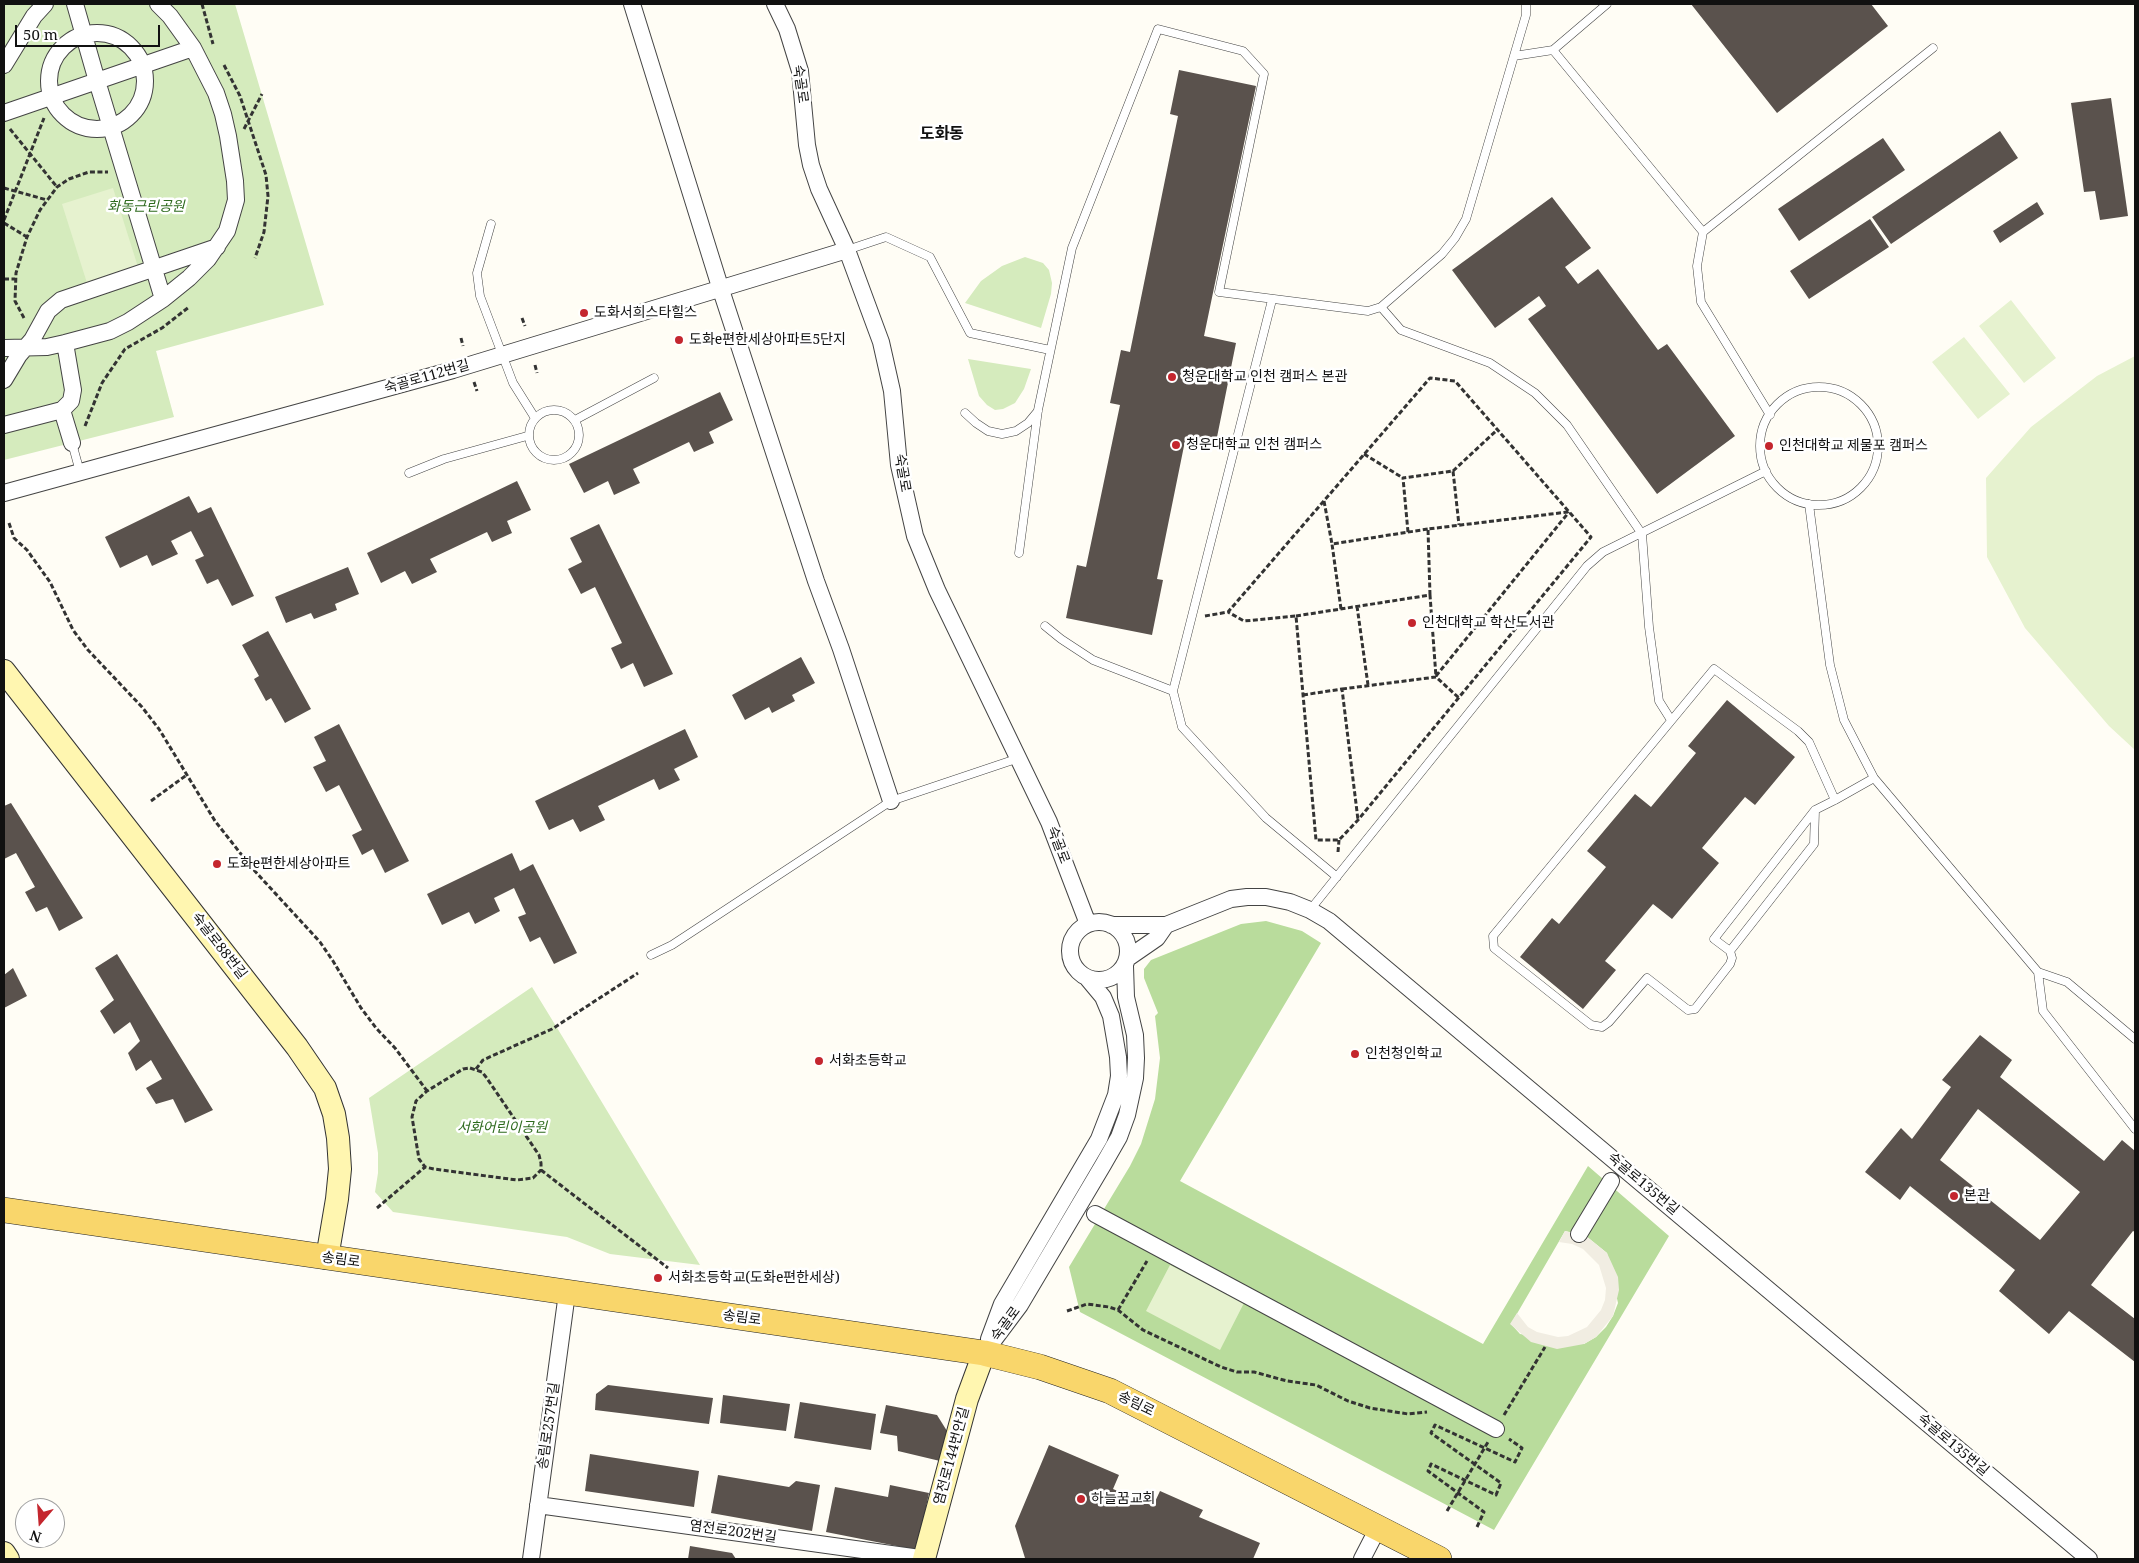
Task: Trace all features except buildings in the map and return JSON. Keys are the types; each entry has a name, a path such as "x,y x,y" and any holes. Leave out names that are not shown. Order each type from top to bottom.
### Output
{"main road":[{"name":"송림로","path":"4,1210 984,1353 1040,1367 1110,1391 1439,1559"}],"street":[{"path":"4,64 34,16 45,4"},
{"path":"75,4 110,127 163,299"},
{"path":"4,348 65,344 110,331 128,322 163,299 189,278 217,247 227,231 236,200 225,122 216,94 193,48 170,16 158,4"},
{"path":"632,4 721,290 816,581 841,649 891,801"},
{"name":"숙골로","path":"775,4 787,29 800,71 807,145 819,189 847,250 881,342 887,366 899,465 915,536 937,590 1050,822 1088,924 1075,935 1070,951 1075,967 1088,978 1104,997 1112,1016 1119,1076 1116,1095 1099,1139 1002,1304 984,1353"},
{"path":"106,34 117,37 127,43 143,66 145,84 143,96 138,106 131,116 110,127 86,128 75,123 65,116 52,96 50,75 57,55 73,40 84,35 106,34"},
{"path":"6,120 52,96 193,48"},
{"path":"4,380 48,311 61,300 217,247"},
{"name":"숙골로112번길","path":"4,493 502,355 721,290 847,250"},
{"path":"4,425 62,410 71,402 73,390 65,344"},
{"path":"62,410 72,443"},
{"name":"숙골로88번길","path":"4,670 297,1047 325,1088 334,1114 340,1168 327,1258"},
{"name":"숙골로135번길","path":"1112,925 1166,925 1231,899 1247,897 1266,897 1310,910 1345,933 2089,1559"},
{"path":"1088,924 1104,922 1112,925"},
{"name":"숙골로","path":"984,1353 1020,1305 1119,1137 1127,1115 1135,1078 1136,1058 1135,1035 1126,997 1128,942 1118,929 1112,925"},
{"name":"숙골로135번길","path":"1127,962 1157,938 1166,925"},
{"path":"1088,978 1105,980 1120,973 1127,962"},
{"path":"1579,1234 1611,1181"},
{"path":"1095,1214 1496,1430"},
{"name":"송림로257번길","path":"531,1559 567,1293"},
{"name":"염전로144번안길","path":"925,1559 967,1400 984,1353"},
{"name":"염전로202번길","path":"538,1505 925,1559"},
{"path":"1362,1559 1378,1528"},
{"path":"4,1553 8,1559"}],"lane":[{"path":"1019,553 1038,410 1072,248 1158,29 1242,51 1264,74 1219,292 1368,311 1381,307 1442,254 1456,238 1466,219 1526,15 1526,4"},
{"path":"1514,56 1554,50 1607,4"},
{"path":"1770,415 1700,302 1698,266 1703,232 1933,48"},
{"path":"1554,50 1703,232"},
{"path":"491,224 480,260 478,282 490,325 513,383 535,418"},
{"path":"847,250 886,237 930,256 970,333 1050,350"},
{"path":"1272,300 1173,691 1182,727 1266,818 1337,877"},
{"path":"1381,307 1401,330 1490,363 1534,393 1567,425 1642,534 1649,627 1659,701 1671,720"},
{"path":"575,420 654,378"},
{"path":"1815,388 1830,389 1856,400 1866,410 1873,422 1877,436 1876,464 1866,482 1850,497 1823,505 1809,504 1788,496 1772,481 1766,471 1760,448 1764,425 1770,415 1788,396 1801,390 1815,388"},
{"path":"551,410 568,414 575,420 579,428 579,438 570,454 553,460 543,458 530,445 527,436 528,429 535,418 543,413 551,410"},
{"path":"965,413 988,431 1002,434 1016,432 1028,423 1038,410"},
{"path":"409,473 444,459 527,436"},
{"path":"72,443 80,473"},
{"path":"1310,910 1587,566 1603,552 1766,471"},
{"path":"1809,504 1830,665 1844,720 1874,778 2038,972 2067,982 2135,1039"},
{"path":"1045,626 1061,639 1094,660 1173,691"},
{"path":"1835,800 1809,742 1798,731 1714,669 1493,936 1494,948 1591,1025 1602,1027 1609,1022 1648,978 1688,1010 1695,1009 1730,964 1732,958 1730,952 1714,938 1815,810 1835,800 1874,778"},
{"path":"651,955 672,945 891,801 1020,757"},
{"path":"1730,952 1814,844 1815,810"},
{"path":"2038,972 2043,1011 2135,1128"}],"path":[{"path":"231,154 262,94"},
{"path":"27,237 4,222 52,96"},
{"path":"6,120 57,187"},
{"path":"39,327 26,320 19,311 14,296 15,279 27,237 47,200 57,187 78,174 89,172 125,174"},
{"path":"4,188 47,200"},
{"path":"4,279 15,279"},
{"path":"86,432 85,426 95,398 110,370 125,349 162,328 189,307"},
{"path":"522,318 525,326"},
{"path":"461,338 463,346"},
{"path":"535,365 537,373"},
{"path":"1228,612 1430,378 1455,381 1591,537 1358,820 1339,840 1316,840 1296,616"},
{"path":"474,382 477,391"},
{"path":"1364,454 1403,478 1452,471 1497,430"},
{"path":"1452,471 1459,526"},
{"path":"1403,478 1408,532"},
{"path":"1324,501 1341,609"},
{"path":"1332,544 1428,529 1569,512"},
{"path":"1303,695 1436,677 1569,512"},
{"path":"9,523 14,538 33,558 50,582 73,630 88,650 142,707 169,742 214,821 252,868 320,942 360,1008 395,1048 427,1091"},
{"path":"1428,529 1430,595 1436,677 1458,698"},
{"path":"1192,618 1228,612 1244,621 1296,616 1430,595"},
{"path":"1357,606 1368,685"},
{"path":"1342,689 1358,820"},
{"path":"151,801 188,774"},
{"path":"476,1069 482,1060 552,1029 638,973"},
{"path":"463,1069 476,1069 486,1077 539,1155 541,1170 533,1178 518,1180 425,1167 419,1159 412,1117 416,1102 427,1091 463,1069"},
{"path":"377,1208 425,1167"},
{"path":"541,1170 668,1268"},
{"path":"1118,1310 1156,1247"},
{"path":"1068,1311 1087,1304 1109,1307 1118,1310 1143,1330 1213,1364 1230,1370 1254,1372 1287,1381 1316,1384 1359,1405 1399,1413 1423,1414 1440,1400"},
{"path":"1477,1527 1484,1512 1428,1471 1432,1464 1496,1494 1501,1484 1431,1433 1435,1425 1515,1462 1522,1448 1496,1430"}],"green space":[{"name":"화동근린공원","path":"4,4 235,4 324,305 156,351 174,417 4,460"},
{"path":"113,188 138,267 87,283 62,204"},
{"path":"1025,257 1043,263 1049,270 1052,283 1051,294 1041,328 965,303 981,281 1002,266"},
{"path":"2011,300 2056,358 2024,383 1979,326"},
{"path":"1964,337 2010,394 1978,419 1932,362"},
{"path":"2135,356 2135,750 2109,726 2025,628 1987,557 1986,478 2031,427 2097,376"},
{"path":"968,359 1031,369 1024,389 1015,403 1003,409 995,410 987,405 979,396"},
{"path":"1266,921 1302,931 1321,943 1180,1181 1483,1344 1588,1166 1669,1236 1494,1530 1080,1312 1069,1267 1130,1166 1141,1144 1155,1099 1160,1058 1155,1016 1158,1013 1144,978 1144,969 1151,960 1241,924","holes":["1565,1231 1586,1236 1607,1253 1618,1303 1606,1327 1596,1337 1584,1344 1520,1334 1511,1324"]},
{"name":"서화어린이공원","path":"532,987 700,1265 610,1254 567,1237 393,1212 375,1192 378,1173 378,1153 369,1098"},
{"path":"1170,1265 1244,1303 1220,1350 1146,1311"}],"shaded area":[{"path":"1565,1231 1586,1236 1607,1253 1618,1277 1619,1290 1613,1316 1596,1337 1584,1344 1557,1349 1531,1342 1510,1324 1517,1313 1528,1327 1537,1332 1558,1337 1568,1336 1587,1327 1601,1310 1605,1300 1606,1288 1599,1265 1583,1249 1572,1244 1559,1242"}],"place":[{"name":"도화서희스타힐스","path":"584,313"},
{"name":"도화e편한세상아파트5단지","path":"679,340"},
{"name":"청운대학교 인천 캠퍼스 본관","path":"1172,377"},
{"name":"청운대학교 인천 캠퍼스","path":"1176,445"},
{"name":"인천대학교 제물포 캠퍼스","path":"1769,446"},
{"name":"인천대학교 학산도서관","path":"1412,623"},
{"name":"도화e편한세상아파트","path":"217,864"},
{"name":"인천청인학교","path":"1355,1054"},
{"name":"서화초등학교","path":"819,1061"},
{"name":"본관","path":"1954,1196"},
{"name":"서화초등학교(도화e편한세상)","path":"658,1278"},
{"name":"하늘꿈교회","path":"1081,1499"}],"district":[{"name":"도화동","path":"942,134"}]}
